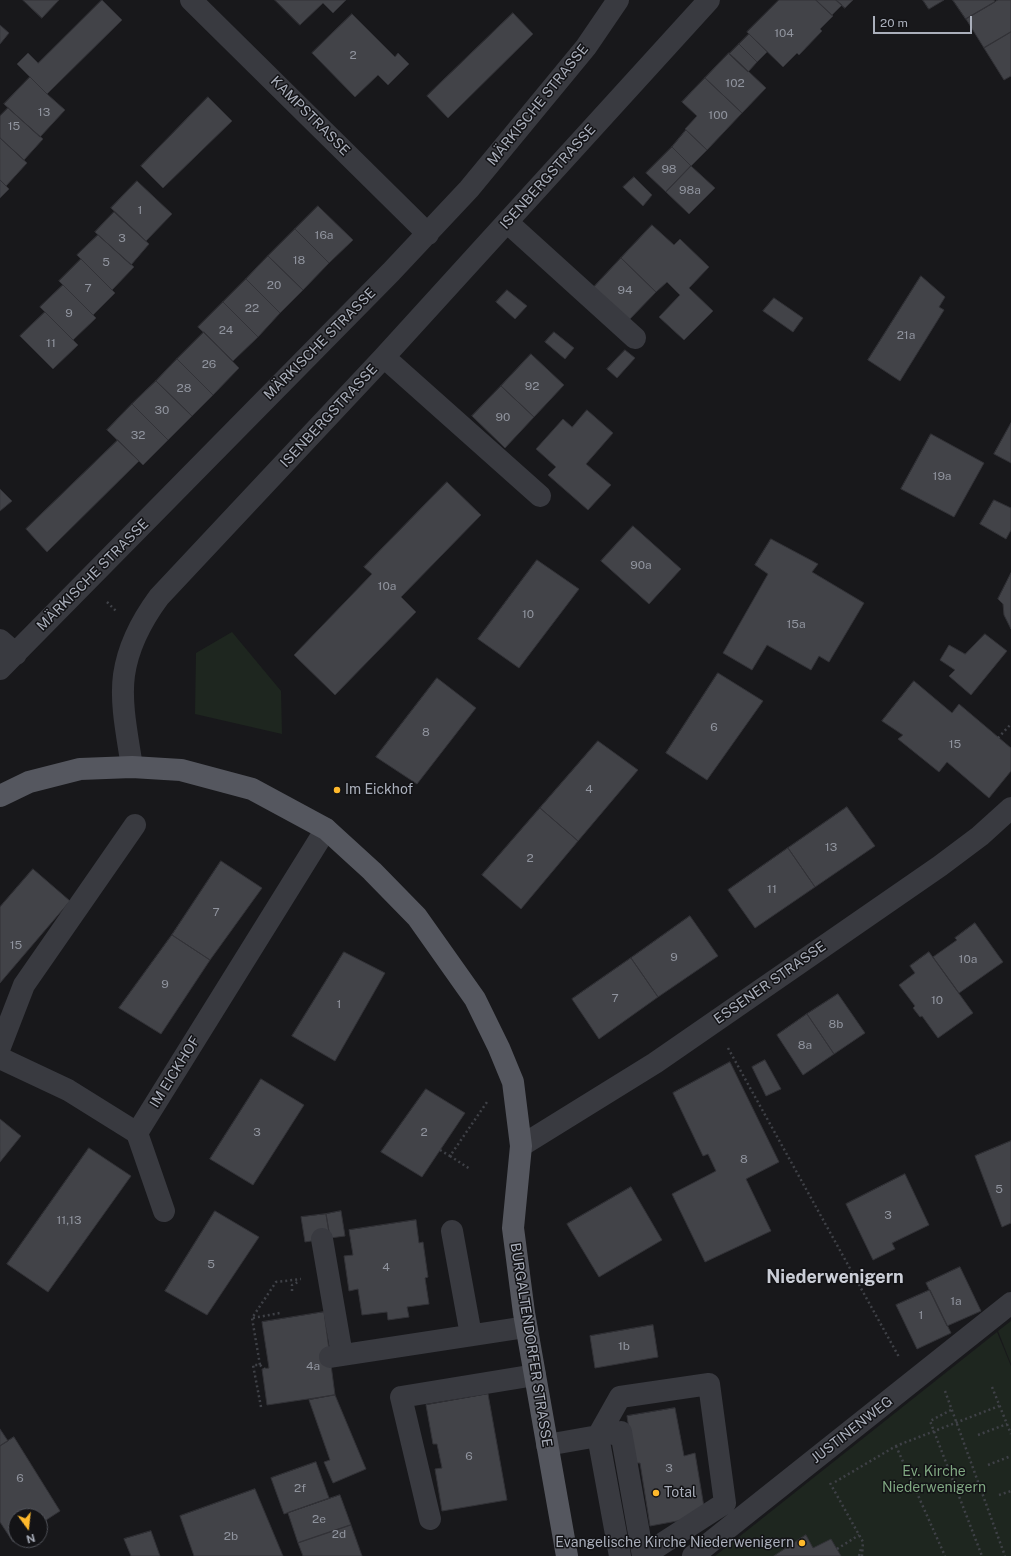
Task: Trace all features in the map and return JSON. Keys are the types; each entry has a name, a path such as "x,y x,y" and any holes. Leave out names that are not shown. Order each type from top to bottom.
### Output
{"main road":[{"path":"0,796 29,782 80,769 132,767"},
{"name":"BURGALTENDORFER STRASSE","path":"132,767 181,770 252,788 326,828 372,871 417,917 475,999 499,1048 513,1084 521,1146 513,1228 526,1327 567,1556"}],"street":[{"name":"KAMPSTRASSE","path":"191,0 428,234"},
{"name":"MÄRKISCHE STRASSE","path":"0,669 8,647 86,582 428,234 469,189 586,47 618,0"},
{"name":"ISENBERGSTRASSE","path":"132,767 124,700 124,676 130,651 138,631 159,597 384,357 709,0"},
{"path":"508,222 636,338"},
{"path":"384,357 540,496"},
{"name":"ESSENER STRASSE","path":"521,1146 655,1063 940,866 980,836 1011,808"},
{"path":"0,1047 24,985 135,825"},
{"name":"IM EICKHOF","path":"137,1133 326,828"},
{"path":"0,1058 68,1090 137,1133 164,1211"},
{"path":"452,1231 471,1335"},
{"path":"322,1239 336,1356 526,1327"},
{"name":"JUSTINENWEG","path":"693,1556 1011,1303"},
{"path":"430,1519 401,1397 535,1376"},
{"path":"547,1445 598,1436 622,1432 643,1556 725,1503 709,1384 620,1397 598,1436 620,1556"}],"path":[{"path":"86,582 138,631"},
{"path":"998,738 1011,724"},
{"path":"713,1022 784,1147 912,1382"},
{"path":"450,1156 485,1103 513,1084"},
{"path":"440,1150 470,1169"},
{"path":"260,1365 252,1318 276,1282 291,1280"},
{"path":"292,1285 292,1291"},
{"path":"252,1318 280,1313"},
{"path":"937,1362 951,1410 1005,1556"},
{"path":"261,1408 253,1365 260,1365 265,1369"},
{"path":"992,1387 1011,1434"},
{"path":"831,1485 896,1446 933,1430 1000,1406"},
{"path":"951,1410 930,1421 982,1556"},
{"path":"978,1435 1007,1424"},
{"path":"896,1446 945,1556"},
{"path":"988,1465 1011,1456"},
{"path":"816,1458 863,1542 860,1556"},
{"path":"999,1495 1011,1491"},
{"path":"837,1549 859,1535"}],"green space":[{"path":"232,632 281,691 282,734 195,714 196,653"},
{"path":"1011,1321 1011,1364 998,1331"},
{"name":"Ev. Kirche Niederwenigern","path":"997,1332 1011,1366 1011,1556 715,1556"}],"building":[{"path":"23,0 59,0 42,18"},
{"path":"102,0 122,20 47,94 17,64 28,53 38,63"},
{"path":"275,0 346,0 333,13 323,3 300,25"},
{"path":"779,0 816,0 833,16 820,29 822,31 799,55 797,53 783,67 747,32"},
{"path":"816,0 836,0 842,5 832,15"},
{"path":"836,0 853,0 845,8"},
{"path":"923,0 944,0 929,9"},
{"path":"953,0 994,0 995,2 966,19"},
{"path":"998,0 1011,0 1011,32 984,48 966,19"},
{"path":"513,13 533,34 448,118 427,96"},
{"path":"352,14 395,57 398,53 409,64 388,85 378,75 355,97 312,53"},
{"path":"0,25 9,33 0,44"},
{"path":"1011,32 1011,76 1004,80 984,48"},
{"path":"749,34 767,52 757,62 739,44"},
{"path":"739,44 757,62 748,72 729,54"},
{"path":"729,53 766,88 742,113 705,78"},
{"path":"30,77 65,110 40,137 4,104"},
{"path":"705,78 742,113 707,150 685,129 697,116 682,102"},
{"path":"208,97 232,121 163,188 141,166"},
{"path":"8,108 43,139 24,160 0,138 0,116"},
{"path":"686,130 707,150 691,166 672,147"},
{"path":"0,138 27,163 6,186 0,180"},
{"path":"672,147 691,166 666,192 646,173"},
{"path":"691,166 715,188 689,214 666,192"},
{"path":"634,177 652,195 643,206 623,187"},
{"path":"0,180 9,189 0,198"},
{"path":"137,181 172,214 146,241 111,208"},
{"path":"318,206 353,240 329,263 295,229"},
{"path":"114,212 149,244 131,265 95,232"},
{"path":"652,225 674,245 680,239 709,267 689,288 713,311 684,340 659,317 680,295 667,282 656,292 621,258"},
{"path":"295,229 329,263 303,290 268,256"},
{"path":"98,235 134,267 112,290 77,255"},
{"path":"268,256 303,290 280,313 246,279"},
{"path":"621,258 656,292 628,321 593,288"},
{"path":"81,259 115,293 93,315 59,281"},
{"path":"921,276 945,297 939,307 944,310 900,381 868,360"},
{"path":"246,279 280,313 258,337 223,302"},
{"path":"63,285 96,318 73,340 40,307"},
{"path":"507,290 527,306 515,319 496,302"},
{"path":"774,298 803,318 793,332 763,311"},
{"path":"223,302 258,337 233,361 198,327"},
{"path":"45,312 78,345 53,369 20,336"},
{"path":"204,332 239,368 213,395 177,359"},
{"path":"554,332 574,348 565,359 545,342"},
{"path":"625,350 635,358 617,378 607,369"},
{"path":"531,354 564,385 534,417 501,386"},
{"path":"177,359 213,395 192,416 156,381"},
{"path":"156,381 192,416 168,440 132,404"},
{"path":"501,386 534,417 505,448 472,416"},
{"path":"132,404 168,440 143,465 107,430"},
{"path":"587,410 613,433 586,464 611,485 588,510 548,475 556,467 536,449 563,419 572,427"},
{"path":"1011,423 1011,463 994,454"},
{"path":"931,434 984,463 954,517 901,489"},
{"path":"118,440 139,461 47,552 26,529"},
{"path":"447,482 481,515 401,597 416,612 335,695 294,655 372,574 364,567"},
{"path":"0,489 12,501 0,511"},
{"path":"994,500 1011,508 1011,530 1006,539 980,524"},
{"path":"633,526 681,569 649,604 601,561"},
{"path":"771,539 818,564 812,572 864,603 829,662 819,656 811,670 767,645 752,670 723,653 768,574 755,565"},
{"path":"537,560 579,589 519,668 478,639"},
{"path":"1011,573 1011,629 1004,615 1003,604 998,599"},
{"path":"985,634 1007,651 971,695 949,676 955,670 940,660 949,645 965,654"},
{"path":"718,673 763,701 707,780 666,753"},
{"path":"437,678 476,708 417,784 376,757"},
{"path":"914,681 952,713 959,704 1011,748 1011,771 989,798 947,762 939,772 898,739 903,735 882,721"},
{"path":"598,741 638,770 578,841 540,808"},
{"path":"847,807 875,846 815,887 788,848"},
{"path":"540,808 578,841 521,909 482,875"},
{"path":"788,848 815,887 755,928 728,890"},
{"path":"221,861 262,888 210,960 172,935"},
{"path":"33,869 70,901 0,983 0,907"},
{"path":"690,916 718,956 658,997 631,958"},
{"path":"975,923 1003,962 959,993 933,957 957,940 955,938"},
{"path":"172,935 210,960 161,1034 119,1008"},
{"path":"344,952 385,973 335,1061 292,1036"},
{"path":"929,952 973,1013 938,1038 922,1016 920,1017 913,1008 915,1006 899,985 915,973 910,966"},
{"path":"631,958 658,997 599,1039 572,999"},
{"path":"838,994 865,1033 834,1054 807,1014"},
{"path":"807,1014 834,1054 803,1075 777,1035"},
{"path":"765,1060 781,1089 766,1096 752,1067"},
{"path":"730,1062 779,1162 746,1179 771,1231 705,1262 672,1194 716,1171 708,1154 703,1156 673,1093"},
{"path":"261,1079 304,1105 253,1185 210,1159"},
{"path":"426,1089 465,1113 422,1177 381,1152"},
{"path":"0,1119 21,1136 0,1162"},
{"path":"1011,1141 1011,1223 1002,1227 975,1156"},
{"path":"89,1148 131,1176 48,1292 7,1264"},
{"path":"905,1174 929,1225 892,1243 895,1249 873,1260 846,1204"},
{"path":"631,1187 662,1240 599,1277 567,1224"},
{"path":"215,1211 259,1237 207,1315 165,1291"},
{"path":"341,1211 345,1236 330,1238 326,1214"},
{"path":"326,1214 330,1238 305,1242 301,1217"},
{"path":"416,1220 419,1243 423,1242 428,1277 425,1278 429,1304 407,1307 409,1317 388,1320 387,1312 362,1315 358,1289 349,1291 344,1256 353,1255 349,1230"},
{"path":"960,1267 981,1311 947,1326 926,1283"},
{"path":"930,1290 951,1333 917,1349 896,1305"},
{"path":"324,1312 335,1395 267,1405 262,1369 269,1368 262,1322"},
{"path":"653,1325 658,1357 595,1368 590,1336"},
{"path":"488,1394 507,1500 442,1511 435,1469 442,1468 437,1444 433,1444 426,1405"},
{"path":"335,1395 366,1469 333,1483 324,1462 330,1460 309,1400"},
{"path":"675,1408 684,1456 695,1453 704,1507 688,1519 650,1526 640,1463 634,1463 627,1416"},
{"path":"0,1429 8,1441 0,1446"},
{"path":"14,1437 60,1511 48,1519 48,1508 8,1508 8,1534 0,1522 0,1446"},
{"path":"316,1462 329,1498 284,1514 271,1478"},
{"path":"255,1489 283,1556 194,1556 180,1516"},
{"path":"340,1495 351,1525 298,1543 288,1513"},
{"path":"351,1525 362,1556 303,1556 298,1543"},
{"path":"151,1531 160,1556 131,1556 124,1539"},
{"name":"Evangelische Kirche Niederwenigern","path":"806,1535 813,1548 831,1539 841,1556 774,1556"}],"place":[{"name":"Im Eickhof","path":"337,790"},
{"name":"Total","path":"656,1493"},
{"name":"Evangelische Kirche Niederwenigern","path":"802,1543"}],"district":[{"name":"Niederwenigern","path":"835,1277"}]}
